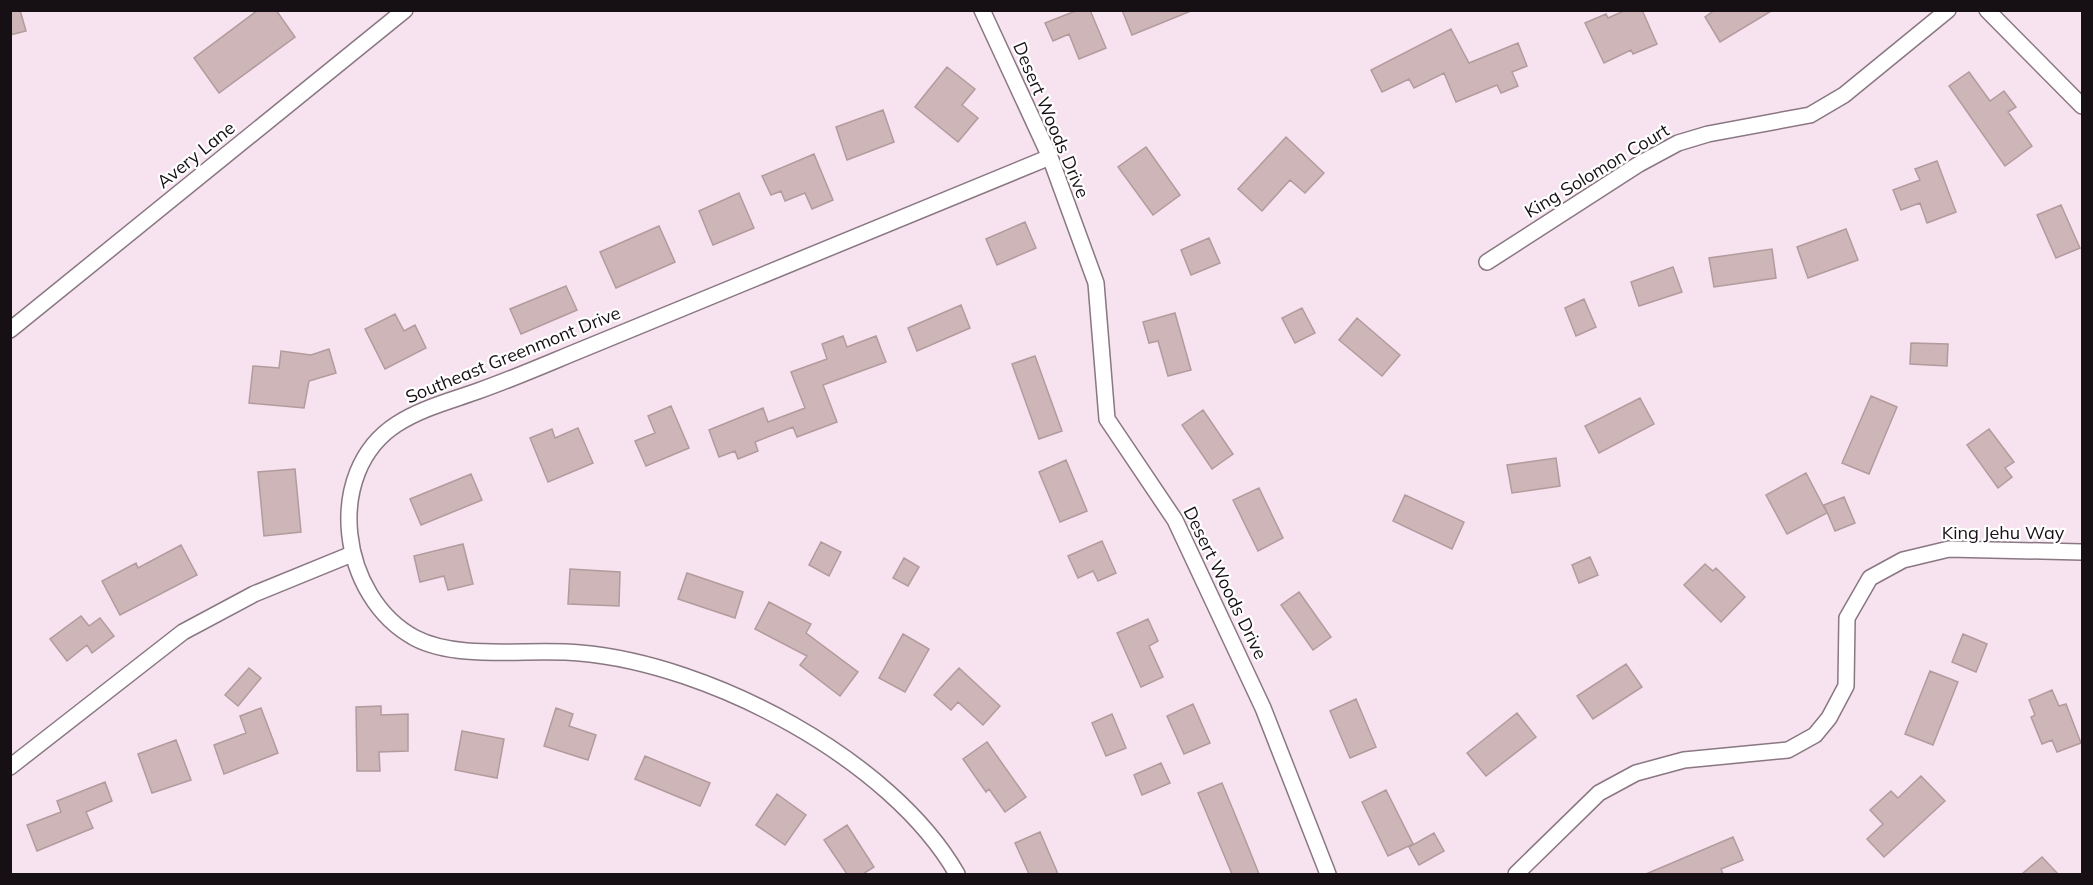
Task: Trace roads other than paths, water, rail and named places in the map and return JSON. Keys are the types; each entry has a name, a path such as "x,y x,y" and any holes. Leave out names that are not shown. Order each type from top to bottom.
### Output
{"street":[{"name":"Avery Lane","path":"10,330 405,10"},
{"name":"Desert Woods Drive","path":"982,10 1050,157 1096,284 1107,419 1176,520 1263,708 1328,874"},
{"name":"King Solomon Court","path":"1487,262 1639,164 1677,143 1708,134 1810,115 1852,89 1948,10"},
{"path":"1987,10 2082,106"},
{"name":"Southeast Greenmont Drive","path":"957,874 917,821 874,780 804,733 763,710 678,672 616,657 579,652 458,649 429,643 403,630 380,609 364,583 352,554 350,513 360,469 382,435 405,419 504,381 1050,157"},
{"name":"King Jehu Way","path":"1516,874 1599,793 1636,772 1684,760 1788,750 1815,735 1829,718 1846,686 1848,618 1870,578 1903,560 1949,549 2082,552"},
{"path":"10,767 198,622 277,584 352,554"}]}
